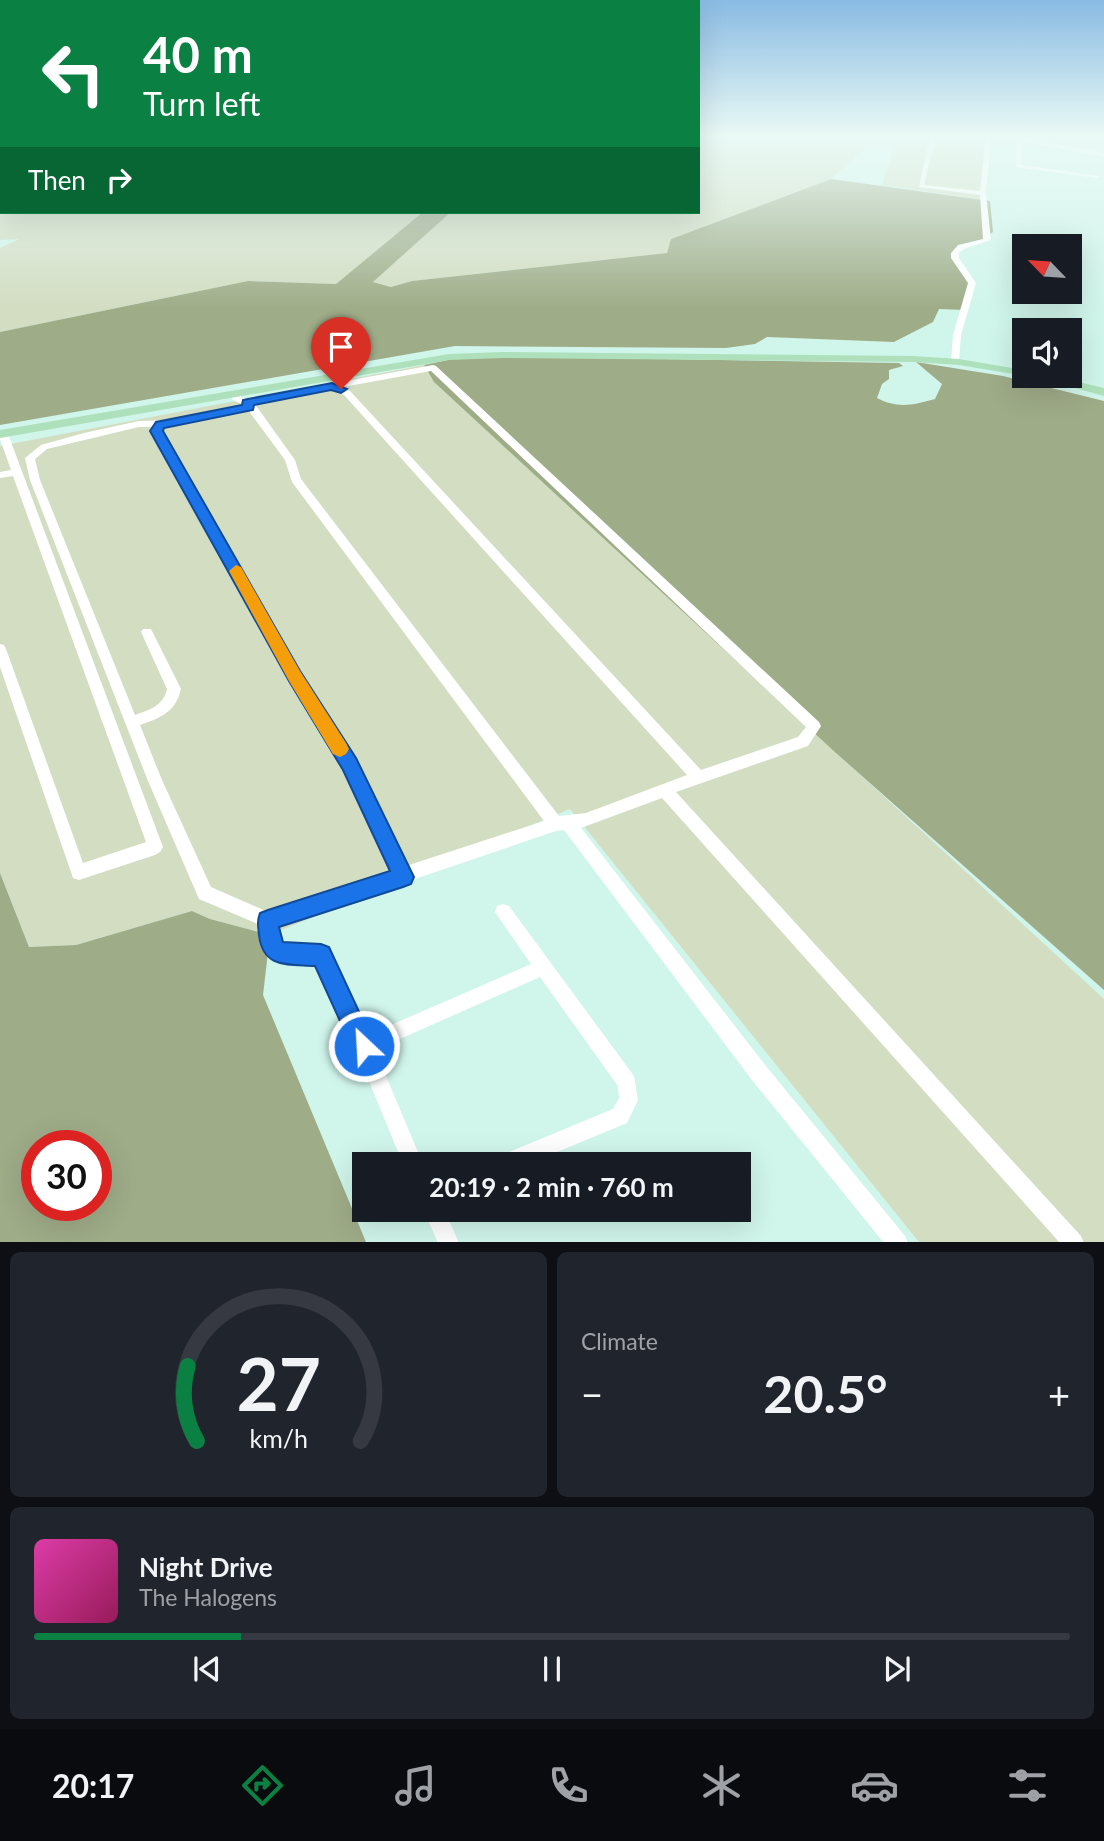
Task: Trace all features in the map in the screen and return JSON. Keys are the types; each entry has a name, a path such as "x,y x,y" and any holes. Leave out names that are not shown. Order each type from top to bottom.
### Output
{"main road":[{"path":"1,434 449,357 502,355 955,361 1012,371"},
{"path":"1082,387 1104,392"}],"street":[{"path":"955,361 957,335 972,283 955,258 955,253 961,247 987,240 983,193"},
{"path":"421,362 433,368 814,726 803,742 698,777 665,791 268,920 205,893 132,722 35,480 30,458 44,447 84,436 139,424 155,422 160,425 332,386 433,368"},
{"path":"332,386 346,393 698,777"},
{"path":"236,394 238,400 254,409 290,460 296,480 562,824 759,1073 898,1242"},
{"path":"160,425 156,431 295,676 349,764 403,877"},
{"path":"0,649 79,872 155,847 1,434"},
{"path":"0,475 16,472"},
{"path":"132,722 165,709 173,698 174,690 147,632"},
{"path":"665,791 1074,1242"},
{"path":"503,912 627,1083 629,1100 620,1116 533,1152"},
{"path":"268,920 271,946 279,952 321,955 364,1046 408,1152"},
{"path":"364,1046 542,968"},
{"path":"439,1222 449,1242"}],"green space":[{"path":"700,193 794,193 671,239 668,253 412,281 391,287 373,282 449,214 700,214"},
{"path":"794,193 932,193 990,201 993,232 982,240 960,247 955,259 970,282 965,310 939,309 933,322 894,342 767,337 755,344 726,348 455,346 0,425 0,332 248,281 336,284 421,214 449,214 373,282 391,287 412,281 667,253 671,239"},
{"path":"937,193 986,193 985,200"},
{"path":"0,214 421,214 336,284 248,281 0,332 0,248 19,239 0,240"},
{"path":"486,356 899,363 903,366 889,370 889,379 882,384 877,398 892,404 906,405 935,399 942,384 916,362 1012,378 1012,388 1051,388 1104,401 1104,990 836,753 434,382 424,365 457,358"},
{"path":"424,365 434,382 1104,999 1104,1242 919,1242 570,809 270,935 210,919 192,911 76,945 29,947 0,873 0,446"},
{"path":"0,873 29,947 76,945 192,911 210,919 270,935 263,995 352,1208 352,1222 358,1222 366,1242 0,1242"}],"slow traffic":[{"path":"236,571 340,749"}],"route":[{"path":"341,389 332,386 248,402 249,407 160,425 156,431 191,497 349,764 403,877 268,920 271,946 279,952 321,955 364,1046"}]}
